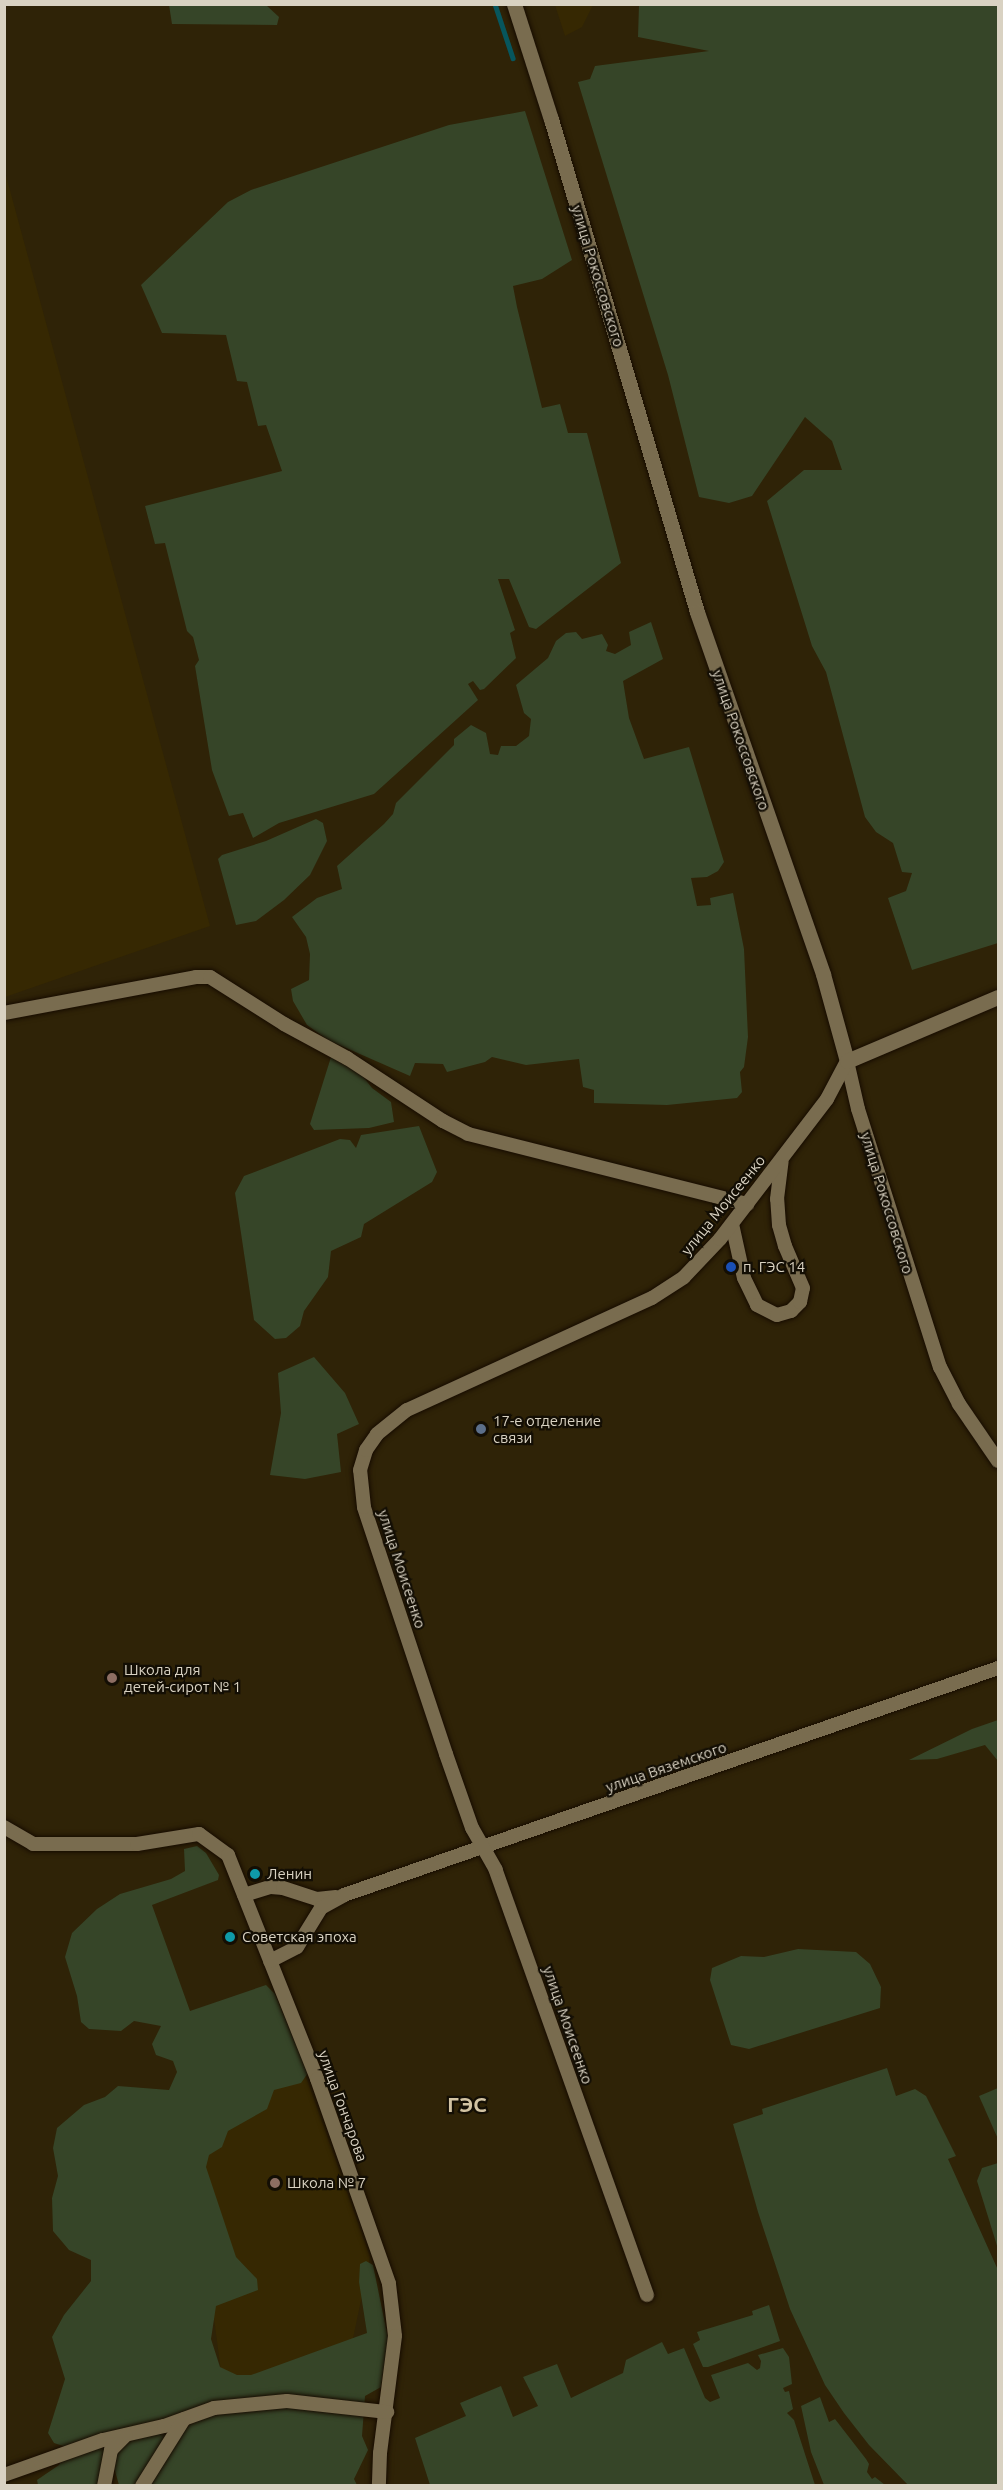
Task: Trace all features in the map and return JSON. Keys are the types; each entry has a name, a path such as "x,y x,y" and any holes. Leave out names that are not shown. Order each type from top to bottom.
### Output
{"street":[{"name":"улица Рокоссовского","path":"514,4 558,141 697,612 823,974 858,1110 940,1367 959,1404 999,1461"},
{"path":"4,1013 196,977 210,977 274,1018 347,1058 443,1121 468,1134 747,1204"},
{"path":"847,1061 999,997"},
{"name":"улица Моисеенко","path":"647,2295 496,1870 472,1828 446,1754 362,1500 360,1470 366,1450 386,1425 407,1410 663,1292 695,1268 732,1224 826,1099 847,1061"},
{"path":"732,1224 736,1250 752,1298 757,1305 770,1313 777,1315 791,1311 800,1302 802,1288 784,1246 779,1225 777,1199 783,1157"},
{"name":"улица Вяземского","path":"344,1895 999,1668"},
{"name":"улица Гончарова","path":"4,1827 33,1844 137,1844 199,1834 228,1855 317,2079 389,2284 395,2336 380,2453 379,2486"},
{"path":"244,1895 271,1887 317,1899 344,1895"},
{"path":"294,1892 307,1908 309,1928"},
{"path":"270,1961 297,1947 321,1908 344,1895"},
{"path":"4,2475 90,2445 214,2408 287,2401 387,2412"},
{"path":"142,2486 177,2429 187,2417"},
{"path":"104,2486 111,2450 128,2434"}],"shaded area":[{"path":"555,4 593,5 582,27 565,36"},
{"path":"5,172 210,926 4,997"},
{"name":"Школа № 7","path":"302,2066 370,2257 351,2348 223,2387 181,2109"}],"green space":[{"path":"169,5 266,5 279,17 277,25 172,24"},
{"path":"639,5 998,5 998,943 912,970 888,898 906,891 912,873 902,872 893,843 876,832 865,817 826,672 812,646 767,501 804,470 842,470 832,441 805,417 752,496 729,503 699,497 668,375 578,82 590,79 595,66 709,51 638,37"},
{"path":"525,111 572,260 542,279 513,286 517,307 542,408 560,404 568,433 587,433 621,563 536,629 529,627 509,579 498,579 515,630 510,633 516,658 484,689 480,690 473,681 468,684 478,700 374,794 279,823 253,838 243,813 229,816 212,770 195,666 199,660 193,637 187,631 165,543 155,544 145,506 282,471 266,425 258,426 247,382 237,381 226,335 162,333 141,285 228,202 251,190 449,125"},
{"path":"651,622 663,659 623,681 629,718 644,759 689,747 724,862 718,871 707,877 691,878 697,906 711,905 710,898 733,893 744,949 748,1037 744,1067 740,1072 742,1092 737,1098 667,1105 594,1103 594,1090 583,1087 579,1059 526,1065 492,1057 485,1062 447,1072 443,1064 415,1063 410,1076 328,1040 307,1025 293,1001 291,989 309,980 310,954 306,937 292,917 317,898 342,889 337,866 384,824 393,814 396,803 454,745 454,739 471,725 486,733 490,754 498,755 501,746 516,746 529,736 531,719 524,713 516,685 548,658 556,641 566,633 576,632 582,639 602,634 608,645 606,651 615,654 631,645 629,632"},
{"path":"316,819 323,823 327,841 310,875 284,900 256,921 236,925 218,859 222,855 266,841"},
{"path":"331,1057 361,1074 372,1088 391,1102 394,1122 369,1128 314,1130 310,1124"},
{"path":"419,1126 437,1172 432,1182 364,1224 361,1237 331,1251 328,1277 304,1311 300,1326 286,1338 275,1339 254,1320 235,1193 244,1176 340,1139 350,1140 356,1148 361,1135"},
{"path":"314,1357 345,1393 359,1424 337,1434 341,1472 305,1479 270,1475 281,1413 278,1373"},
{"path":"998,1720 998,1761 985,1745 937,1759 909,1760 972,1729"},
{"path":"197,1846 206,1853 219,1875 218,1880 152,1905 190,2011 266,1985 275,1994 308,2073 301,2083 274,2090 267,2109 228,2131 222,2147 209,2155 206,2167 236,2257 257,2279 258,2290 216,2306 211,2339 220,2367 237,2375 251,2375 367,2333 359,2282 360,2264 366,2261 373,2265 388,2338 381,2387 365,2396 362,2436 368,2450 354,2479 357,2485 119,2485 113,2464 104,2485 38,2485 37,2480 59,2465 69,2448 54,2443 48,2433 65,2379 52,2337 64,2315 91,2281 91,2260 69,2250 53,2231 52,2198 58,2176 53,2148 57,2128 84,2105 105,2097 118,2086 169,2090 177,2072 173,2061 156,2055 152,2044 161,2026 134,2021 121,2031 89,2029 81,2022 77,1996 65,1957 72,1933 97,1909 120,1894 171,1879 185,1871 184,1849"},
{"path":"798,1949 856,1952 870,1964 881,1987 880,2008 749,2049 731,2045 710,1980 712,1968 741,1956 764,1957"},
{"path":"887,2068 896,2096 915,2089 926,2096 956,2156 948,2159 998,2270 998,2485 908,2485 869,2445 844,2413 825,2385 790,2309 758,2212 733,2124 763,2114 762,2109"},
{"path":"998,2088 998,2139 979,2096"},
{"path":"998,2163 998,2249 977,2181 982,2168"},
{"path":"769,2305 780,2341 703,2367 693,2344 700,2340 697,2332 753,2315 752,2311"},
{"path":"662,2342 668,2354 684,2348 705,2398 710,2402 720,2398 711,2375 748,2363 757,2370 760,2368 761,2361 758,2355 783,2348 789,2357 792,2384 783,2388 785,2392 789,2391 793,2409 787,2413 794,2420 815,2485 430,2485 415,2438 466,2416 460,2403 501,2386 513,2417 538,2406 523,2377 557,2364 571,2398 623,2373 626,2360"},
{"path":"820,2397 829,2422 835,2419 866,2459 869,2464 867,2472 872,2479 875,2477 885,2485 824,2485 811,2452 801,2406"}],"waterway":[{"path":"495,4 513,58"}],"place":[{"name":"п. ГЭС 14","path":"731,1267"},
{"name":"17-е отделение связи","path":"481,1429"},
{"name":"Школа для детей-сирот № 1","path":"112,1678"},
{"name":"Ленин","path":"255,1874"},
{"name":"Советская эпоха","path":"230,1937"},
{"name":"Школа № 7","path":"275,2183"}],"district":[{"name":"ГЭС","path":"467,2104"}]}
